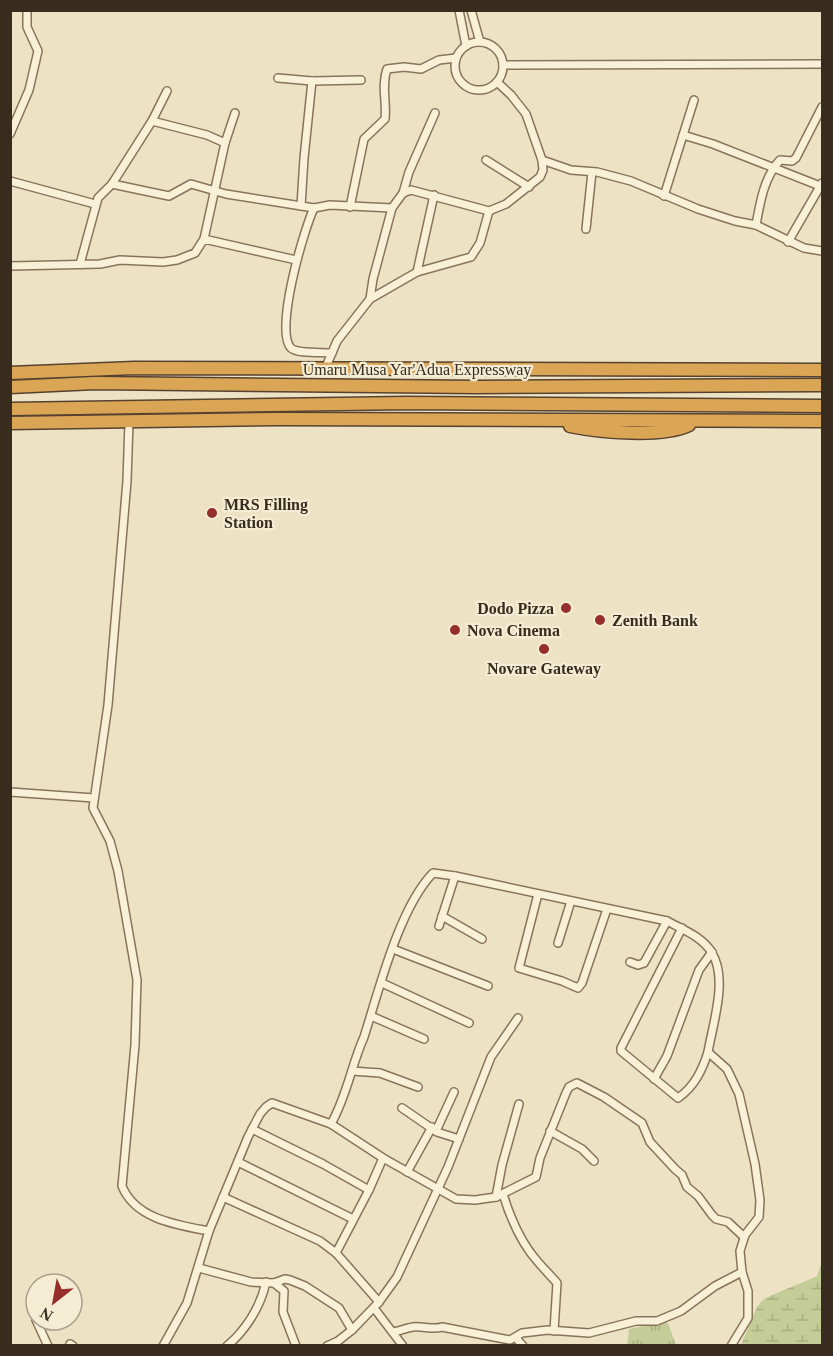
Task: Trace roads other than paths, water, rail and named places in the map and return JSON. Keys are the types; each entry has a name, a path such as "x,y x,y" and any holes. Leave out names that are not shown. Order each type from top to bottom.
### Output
{"highway":[{"name":"Umaru Musa Yar'Adua Expressway","path":"10,373 134,368 822,370"},
{"path":"237,369 317,385"},
{"path":"414,386 484,370"},
{"path":"793,370 822,376"},
{"name":"Umaru Musa Yar'Adua Expressway","path":"10,387 94,382 414,386 822,385"},
{"name":"Umaru Musa Yar'Adua Expressway","path":"10,409 416,403 822,406"},
{"path":"416,403 484,420"},
{"path":"239,421 306,404"},
{"path":"790,421 822,414"},
{"path":"10,423 484,420 822,421"}],"street":[{"path":"10,134 13,117 28,90 38,51 27,27 27,10"},
{"path":"459,10 466,46"},
{"path":"471,10 480,42"},
{"path":"480,42 500,53 503,64 497,82 483,89 467,86 457,74 456,58 466,46 480,42"},
{"path":"350,207 364,139 385,119 383,98 387,69 404,67 421,69 439,60 456,58"},
{"path":"503,64 822,64"},
{"path":"278,78 312,81 361,80"},
{"path":"301,206 304,148 312,81"},
{"path":"403,192 411,190 434,195 489,211 506,204 540,177 543,170 542,160 526,114 497,82"},
{"path":"80,264 95,204 100,194 112,184 152,121 167,91"},
{"path":"664,195 694,100"},
{"path":"756,225 761,196 773,168 780,160 792,161 796,158 822,107"},
{"path":"10,266 100,264 120,260 162,262 177,260 195,253 204,239 225,143 235,113"},
{"path":"370,299 392,208 403,192 409,172 435,113"},
{"path":"152,121 207,135 225,143"},
{"path":"683,135 821,185 788,242"},
{"path":"486,160 530,187"},
{"path":"542,160 571,170 592,172 631,181 735,221 756,225 804,248 822,251"},
{"path":"586,229 592,172"},
{"path":"10,181 95,204"},
{"path":"112,184 169,196 191,184 226,194 314,208 330,205 392,208"},
{"path":"417,273 434,195"},
{"path":"314,208 296,260 285,334 287,341 295,351 332,353"},
{"path":"325,369 337,341 370,299 417,273 471,258 480,243 489,211"},
{"path":"204,239 296,260"},
{"path":"129,422 111,674 93,808 110,841 118,871 137,980 135,1045 122,1186 131,1202 149,1215 208,1231"},
{"path":"10,792 94,798"},
{"path":"331,1124 342,1104 393,949 415,896 433,873 667,921 682,928 704,944 712,952 720,981 708,1052 703,1068 686,1093 678,1098 621,1052 621,1048 682,928"},
{"path":"439,926 455,876"},
{"path":"538,894 519,968 562,981 573,987 578,988 582,983 607,909"},
{"path":"558,943 571,901"},
{"path":"442,916 482,939"},
{"path":"630,962 638,965 644,963 667,921"},
{"path":"393,949 488,986"},
{"path":"654,1079 667,1056 699,970 712,952"},
{"path":"382,983 469,1023"},
{"path":"371,1016 424,1040"},
{"path":"327,1346 352,1330 376,1305 405,1262 459,1139 491,1057 518,1018"},
{"path":"708,1052 727,1069 740,1094 755,1164 761,1209 756,1223 744,1237 740,1251 742,1272 748,1291 749,1313 731,1346"},
{"path":"352,1071 380,1073 418,1087"},
{"path":"163,1346 184,1309 199,1268 208,1231 252,1129 266,1107 272,1103 331,1124 437,1190 456,1199 475,1200 500,1195 536,1177 550,1131 569,1087 573,1083 582,1085 642,1123 650,1142 682,1175 687,1187 698,1196 712,1215 716,1219 728,1222 744,1237"},
{"path":"407,1172 454,1092"},
{"path":"519,1104 498,1181 500,1195 509,1216 537,1261 557,1283 554,1331"},
{"path":"402,1108 434,1129 459,1139"},
{"path":"252,1129 369,1190"},
{"path":"550,1131 582,1149 594,1161"},
{"path":"336,1253 383,1158"},
{"path":"238,1162 353,1219"},
{"path":"223,1197 296,1229 320,1241 336,1253 376,1305 403,1346"},
{"path":"199,1268 251,1282 274,1283 285,1279 305,1286 339,1308 352,1330"},
{"path":"393,1332 410,1328 442,1327 504,1339 516,1338 522,1333 554,1331 589,1333 636,1321 657,1321 681,1311 715,1286 742,1272"},
{"path":"227,1346 243,1330 263,1295 266,1282"},
{"path":"274,1283 284,1291 283,1312 296,1346"},
{"path":"42,1332 48,1346"},
{"path":"516,1338 523,1346"}],"place":[{"name":"MRS Filling Station","path":"212,513"},
{"name":"Dodo Pizza","path":"566,608"},
{"name":"Zenith Bank","path":"600,620"},
{"name":"Nova Cinema","path":"455,630"},
{"name":"Novare Gateway","path":"544,649"}]}
